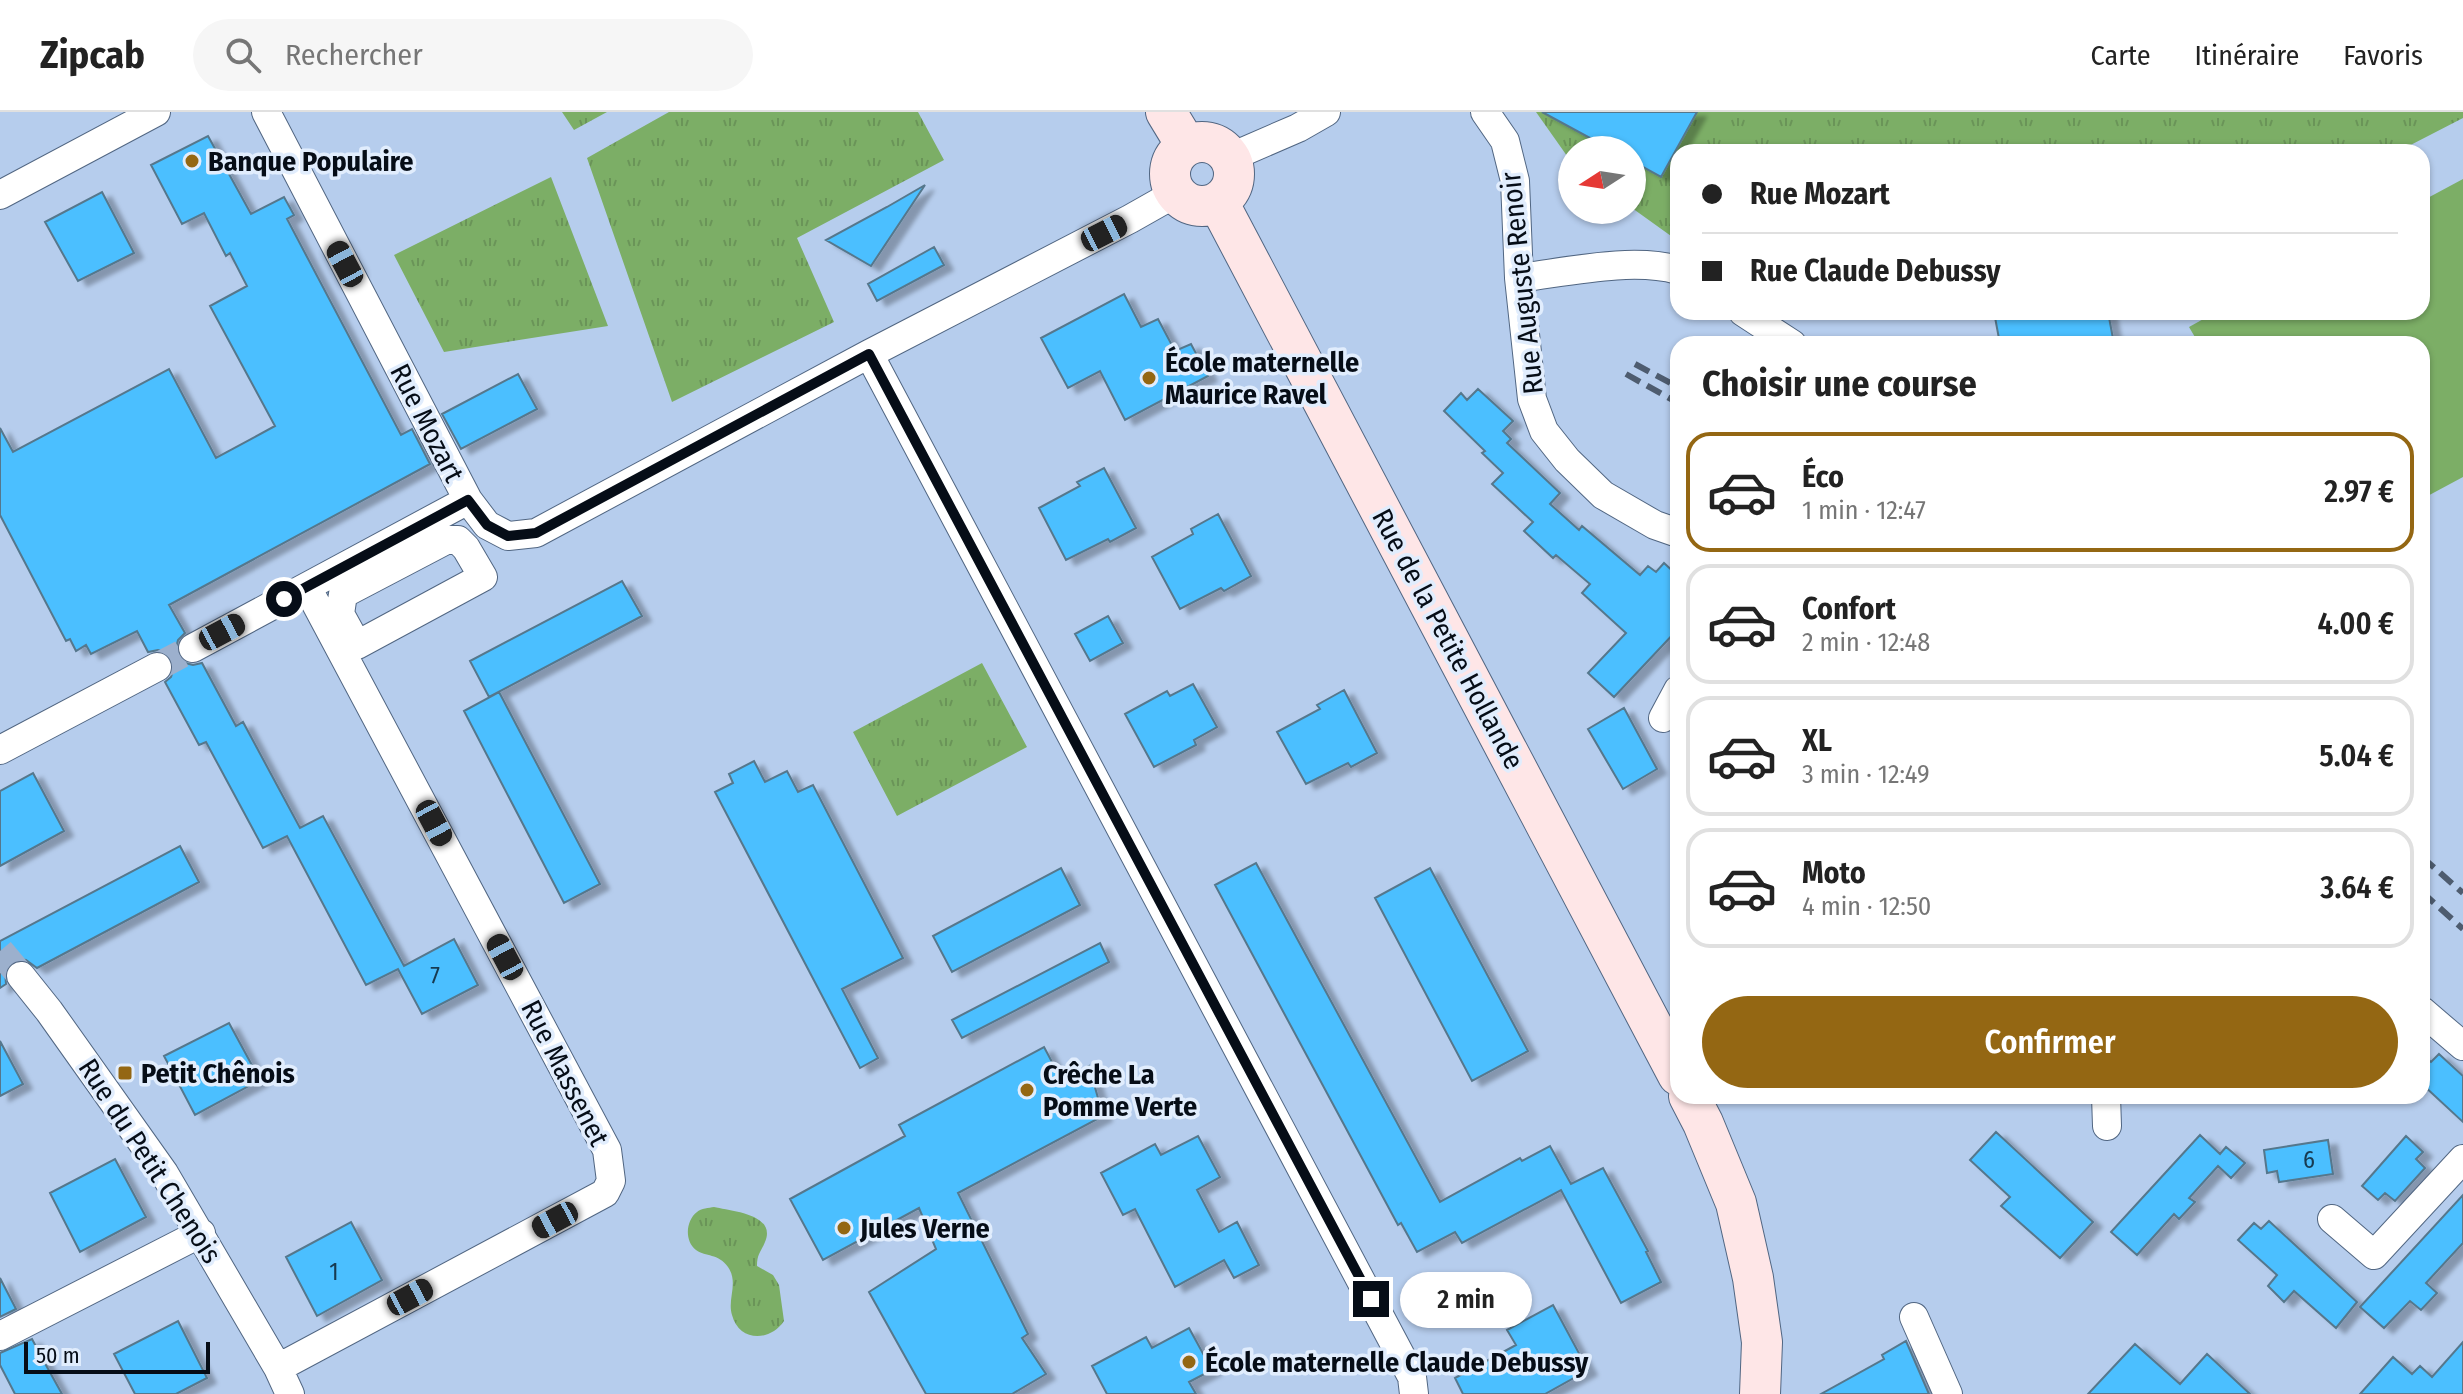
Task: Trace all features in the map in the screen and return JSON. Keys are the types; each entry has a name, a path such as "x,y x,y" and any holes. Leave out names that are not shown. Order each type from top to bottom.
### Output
{"street":[{"path":"0,195 156,112"},
{"name":"Rue Mozart","path":"193,648 468,500 266,112"},
{"path":"1231,157 1298,128 1326,112"},
{"name":"Rue Auguste Renoir","path":"1485,112 1505,141 1515,181 1519,278 1532,399 1544,431 1567,460 1603,495 1670,530"},
{"path":"1176,129 1216,144 1231,157 1235,178 1232,188 1218,202 1209,206 1191,204 1176,193 1170,173 1178,152 1176,129"},
{"path":"468,500 487,525 508,536 536,533 1176,193"},
{"name":"Rue de la Petite Hollande","path":"1218,202 1670,1060"},
{"path":"1519,278 1633,264 1670,268"},
{"path":"1755,320 1780,336"},
{"path":"869,354 1399,1351 1412,1377 1414,1394"},
{"path":"446,540 458,540 483,577 357,645 340,614 343,594 446,540"},
{"name":"Rue Massenet","path":"278,1368 605,1193 611,1181 607,1150 307,587"},
{"path":"0,750 157,667"},
{"path":"1663,718 1670,705"},
{"name":"Rue du Petit Chenois","path":"21,976 110,1094 164,1173 278,1368 290,1394"},
{"path":"2430,1018 2463,1046"},
{"path":"1693,1104 1736,1203 1753,1278 1762,1342 1760,1394"},
{"path":"2106,1104 2107,1126"},
{"path":"2332,1219 2374,1255 2463,1159"},
{"path":"0,1336 201,1233"},
{"path":"1914,1317 1948,1394"}],"green space":[{"path":"562,112 607,112 574,130"},
{"path":"669,112 918,112 944,160 797,238 834,322 672,402 587,158"},
{"path":"1536,112 2463,112 2463,118 2413,144 1670,144 1670,235 1646,218 1646,136 1558,136 1558,143"},
{"path":"551,177 608,326 444,352 394,255"},
{"path":"2463,179 2463,477 2430,495 2430,336 2194,336 2189,327 2202,320 2430,320 2430,197"},
{"path":"982,663 1027,747 897,816 853,732"},
{"path":"714,1207 741,1212 764,1225 767,1233 757,1266 773,1275 779,1285 784,1321 771,1333 755,1336 741,1330 732,1315 733,1279 728,1267 720,1259 692,1246 688,1231 693,1216"}],"building":[{"path":"1542,112 1697,112 1679,144 1670,144 1670,161 1661,177 1646,169 1646,136 1586,136"},
{"path":"208,136 251,214 284,197 294,215 287,219 401,435 412,429 430,464 169,605 185,633 178,640 176,648 185,663 202,663 236,726 243,722 300,828 323,816 404,966 454,939 478,985 422,1014 398,969 366,985 287,836 263,848 206,742 199,745 165,682 174,668 172,658 158,650 148,652 137,631 91,654 86,645 76,651 70,639 66,641 0,515 0,428 13,452 169,369 216,458 275,426 210,306 247,286 230,253 226,256 204,213 182,224 151,165"},
{"path":"925,185 871,266 826,240 887,207"},
{"path":"102,192 134,253 78,281 45,222"},
{"path":"934,247 944,265 877,301 868,284"},
{"path":"1124,294 1141,327 1158,319 1175,351 1191,344 1208,376 1125,420 1100,371 1068,388 1041,338"},
{"path":"1996,320 2110,320 2112,336 1998,336"},
{"path":"518,374 537,409 461,449 442,414"},
{"path":"1478,389 1513,421 1503,431 1511,439 1507,443 1560,493 1550,504 1579,530 1582,526 1640,575 1648,566 1656,572 1664,563 1670,569 1670,638 1614,697 1588,673 1626,633 1582,593 1590,584 1556,555 1553,558 1524,531 1533,522 1492,484 1503,473 1444,411 1461,393 1467,400"},
{"path":"1104,468 1136,528 1066,560 1039,508 1080,486 1077,482"},
{"path":"1218,514 1251,576 1180,609 1152,557 1193,534 1191,529"},
{"path":"622,581 642,616 489,697 470,661"},
{"path":"1108,616 1123,643 1090,661 1075,634"},
{"path":"1193,684 1217,727 1194,740 1196,745 1154,767 1125,714 1167,691 1170,696"},
{"path":"1344,690 1377,753 1351,767 1348,763 1306,784 1277,732 1320,709 1317,705"},
{"path":"499,692 600,884 564,903 464,711"},
{"path":"1624,708 1657,769 1623,789 1588,729"},
{"path":"754,761 765,782 787,771 798,792 813,785 903,958 842,989 878,1058 860,1068 715,792 733,783 729,774"},
{"path":"33,773 64,831 0,866 0,791"},
{"path":"180,846 199,882 37,968 26,960 11,962 5,971 6,984 0,988 0,941"},
{"path":"1256,863 1440,1202 1520,1158 1522,1161 1550,1146 1571,1184 1603,1168 1648,1251 1661,1282 1621,1303 1561,1190 1462,1243 1455,1232 1417,1252 1401,1223 1398,1225 1215,885"},
{"path":"1061,868 1080,905 952,972 933,936"},
{"path":"1430,868 1528,1051 1472,1081 1375,898"},
{"path":"1100,943 1109,962 962,1038 952,1020"},
{"path":"229,1023 260,1080 195,1115 164,1056"},
{"path":"0,1041 23,1084 0,1096"},
{"name":"Jules Verne","path":"1044,1047 1062,1081 1089,1066 1103,1116 958,1193 1028,1334 1022,1338 1046,1374 1012,1394 926,1394 869,1292 936,1249 919,1208 823,1260 790,1199 905,1136 899,1125"},
{"path":"2439,1054 2463,1076 2463,1122 2430,1091 2431,1062"},
{"path":"1996,1132 2093,1222 2060,1258 2001,1206 2010,1197 1970,1160"},
{"path":"2200,1135 2220,1154 2226,1147 2245,1163 2231,1178 2218,1166 2189,1198 2195,1202 2179,1219 2174,1214 2137,1255 2111,1232"},
{"path":"1198,1136 1220,1177 1197,1190 1219,1232 1237,1222 1259,1265 1234,1278 1224,1260 1175,1287 1135,1209 1123,1215 1101,1173 1155,1144 1161,1155"},
{"path":"2406,1136 2423,1152 2416,1159 2425,1168 2395,1201 2385,1193 2378,1200 2362,1186"},
{"path":"2328,1140 2333,1174 2279,1182 2277,1171 2267,1173 2264,1150"},
{"path":"115,1159 146,1217 80,1252 50,1193"},
{"path":"2463,1195 2463,1243 2426,1283 2437,1293 2421,1310 2410,1301 2384,1328 2360,1307"},
{"path":"2269,1221 2357,1302 2336,1328 2294,1291 2284,1302 2268,1286 2277,1275 2238,1240 2254,1223 2261,1229"},
{"path":"351,1222 382,1280 317,1316 286,1257"},
{"path":"0,1278 16,1309 0,1317"},
{"path":"1553,1305 1588,1370 1545,1394 1463,1394 1455,1378 1516,1345 1507,1330"},
{"path":"178,1321 207,1378 176,1394 135,1394 114,1354"},
{"path":"1189,1328 1212,1370 1189,1382 1196,1394 1107,1394 1092,1366 1146,1337 1152,1348"},
{"path":"32,1339 62,1394 15,1394 0,1365 0,1353"},
{"path":"1906,1341 1929,1394 1821,1394 1884,1359 1882,1355"},
{"path":"2463,1342 2463,1394 2360,1394 2393,1357 2412,1374 2420,1366 2432,1377"},
{"path":"2135,1344 2180,1384 2207,1354 2250,1394 2088,1394"}],"tunnel":[{"path":"157,667 193,648"},
{"path":"0,951 21,976"}],"railway":[{"path":"1635,364 1670,383"},
{"path":"1626,374 1670,399"},
{"path":"2430,864 2463,893"},
{"path":"2430,899 2463,929"}],"place":[{"name":"Banque Populaire","path":"192,161"},
{"name":"École maternelle Maurice Ravel","path":"1149,378"},
{"name":"Petit Chênois","path":"125,1073"},
{"name":"Crêche La Pomme Verte","path":"1027,1090"},
{"name":"Jules Verne","path":"844,1228"},
{"name":"École maternelle Claude Debussy","path":"1189,1362"}],"route":[{"path":"284,599 468,500 487,525 508,536 536,533 869,354 1371,1299"}]}
